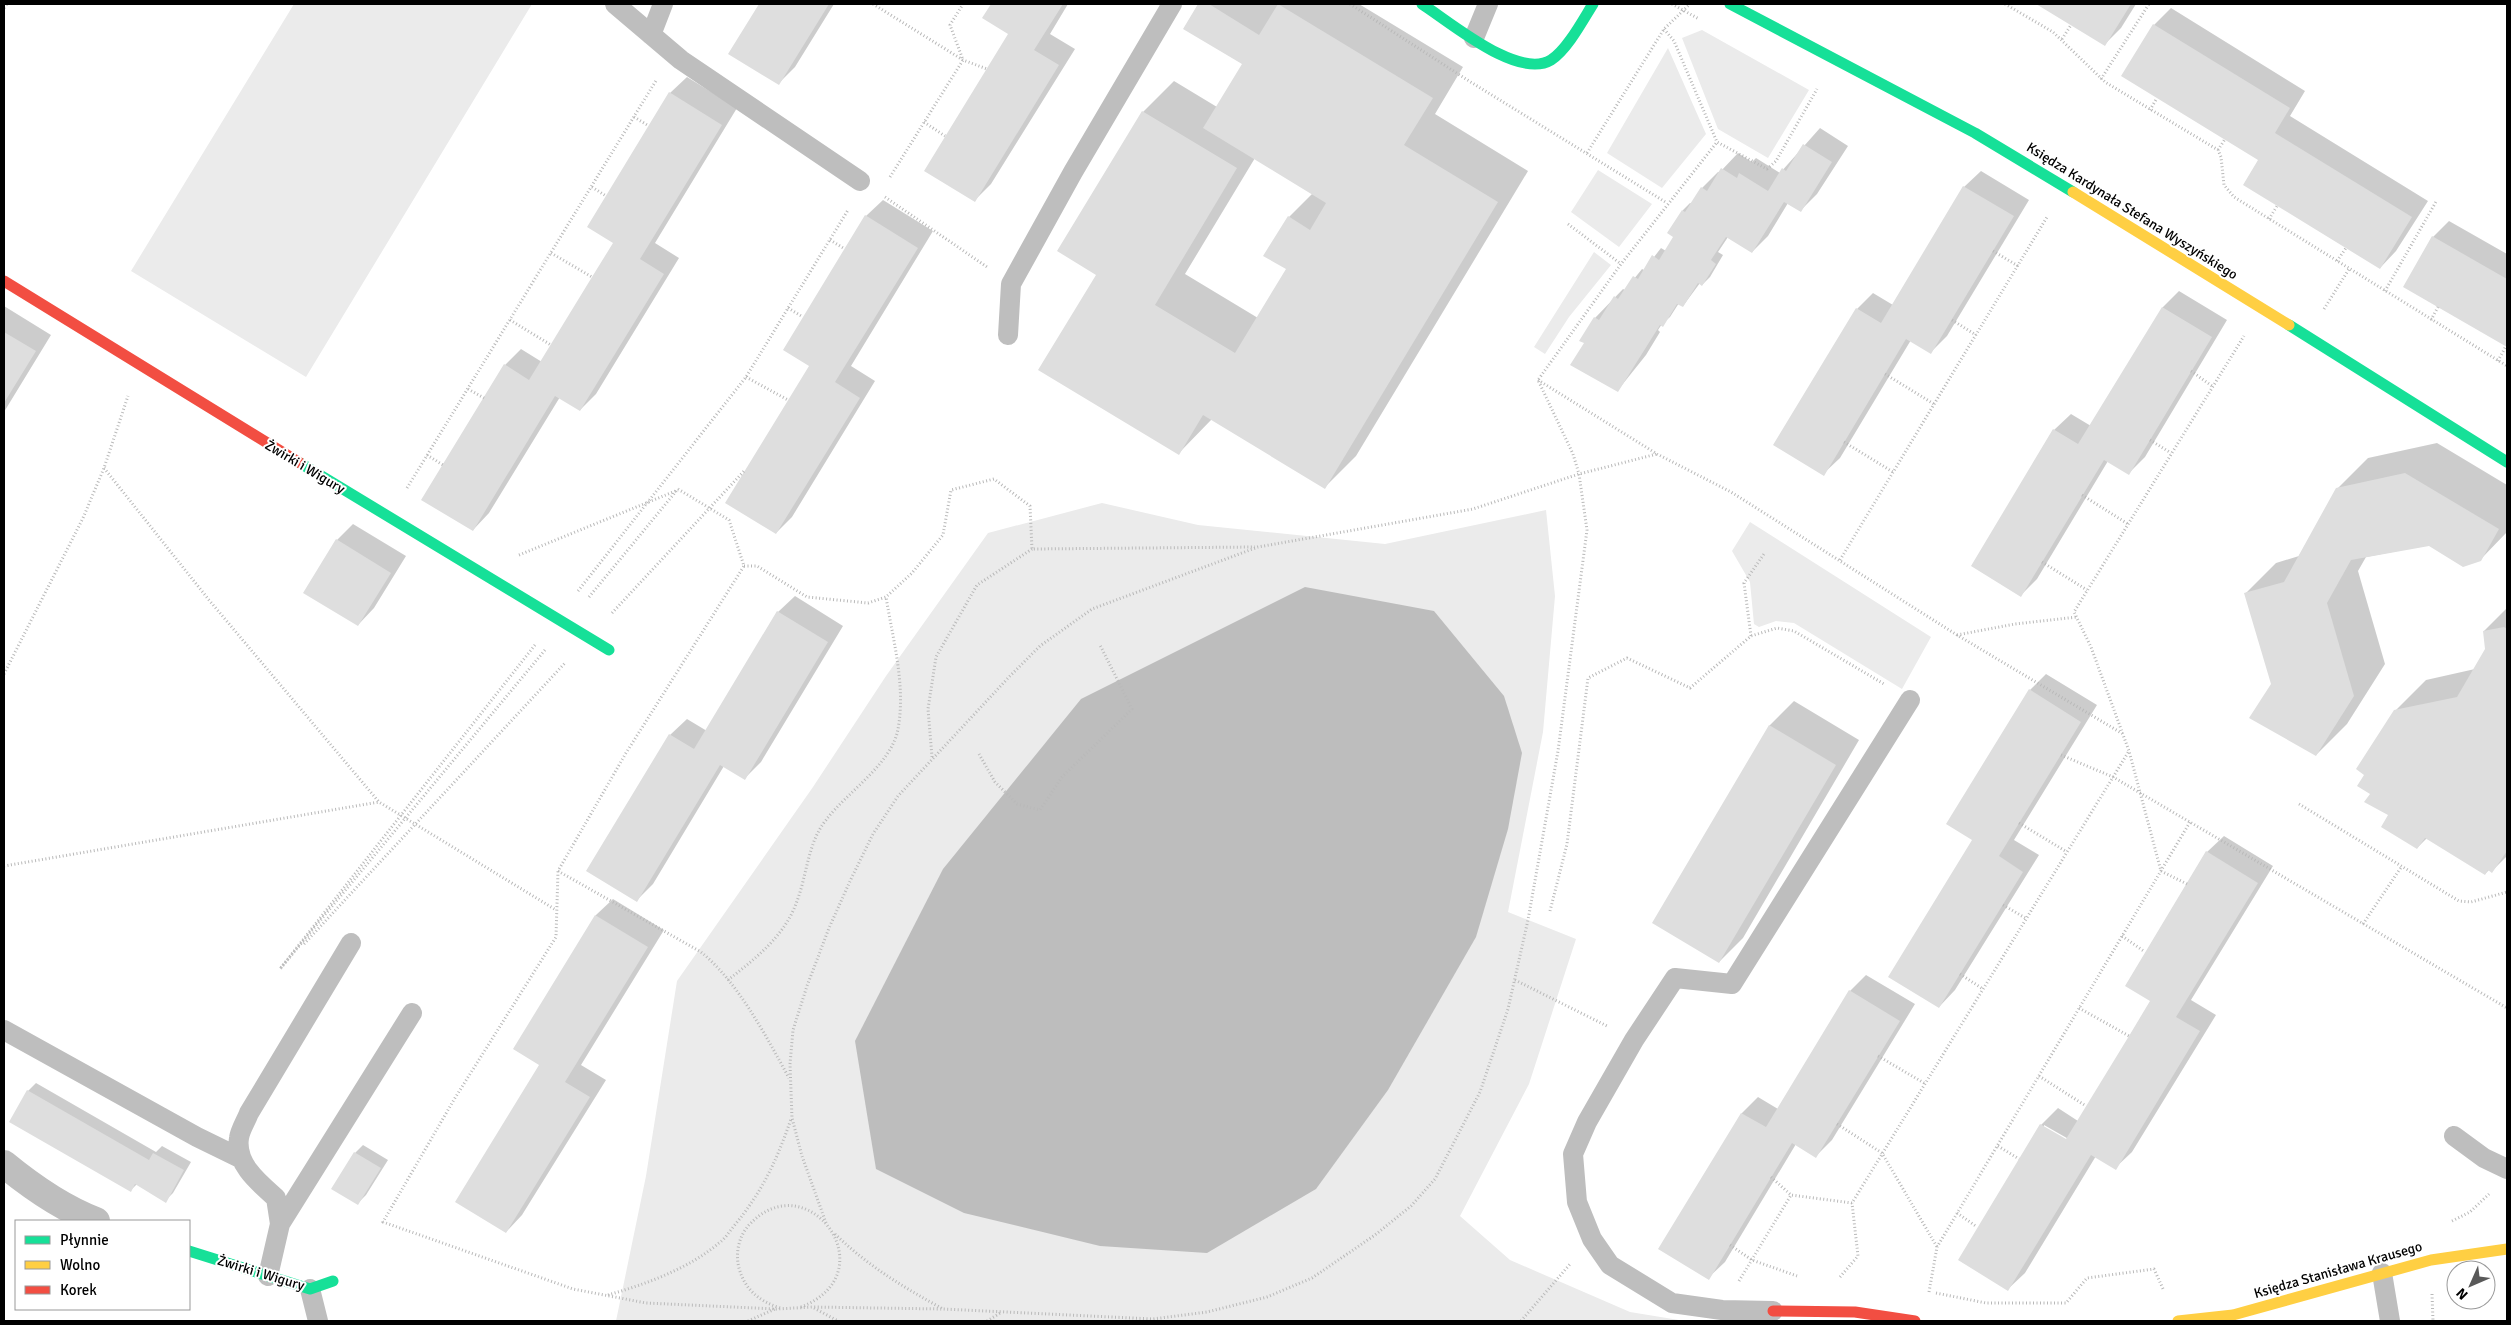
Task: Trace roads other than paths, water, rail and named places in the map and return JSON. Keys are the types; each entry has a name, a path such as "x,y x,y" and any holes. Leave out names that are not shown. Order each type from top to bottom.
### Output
{"street":[{"path":"1422,4 1498,54 1527,65 1551,60 1567,43 1593,4"},
{"name":"Księdza Kardynała Stefana Wyszyńskiego","path":"1730,4 1975,133 2142,233 2507,462"},
{"name":"Żwirki i Wigury","path":"4,280 390,518 609,650"},
{"path":"4,1164 30,1185 76,1213 94,1220"},
{"name":"Księdza Stanisława Krausego","path":"2178,1321 2233,1315 2431,1260 2507,1249"},
{"name":"Żwirki i Wigury","path":"190,1251 310,1289 333,1281"},
{"path":"1773,1311 1855,1312 1915,1321"}],"lane":[{"path":"615,4 674,54 860,181"},
{"path":"651,35 663,4"},
{"path":"1008,335 1011,284 1072,172 1172,4"},
{"path":"1474,38 1488,4"},
{"path":"1773,1311 1722,1310 1672,1303 1610,1265 1592,1239 1576,1202 1573,1154 1587,1122 1634,1040 1675,978 1732,984 1910,700"},
{"path":"280,1224 276,1198 256,1181 240,1158 238,1138 249,1113 351,943"},
{"path":"268,1276 280,1224 412,1013"},
{"path":"4,1030 197,1137 240,1158"},
{"path":"2454,1136 2484,1158 2506,1168"},
{"path":"2382,1273 2390,1321"},
{"path":"310,1289 318,1321"}]}
